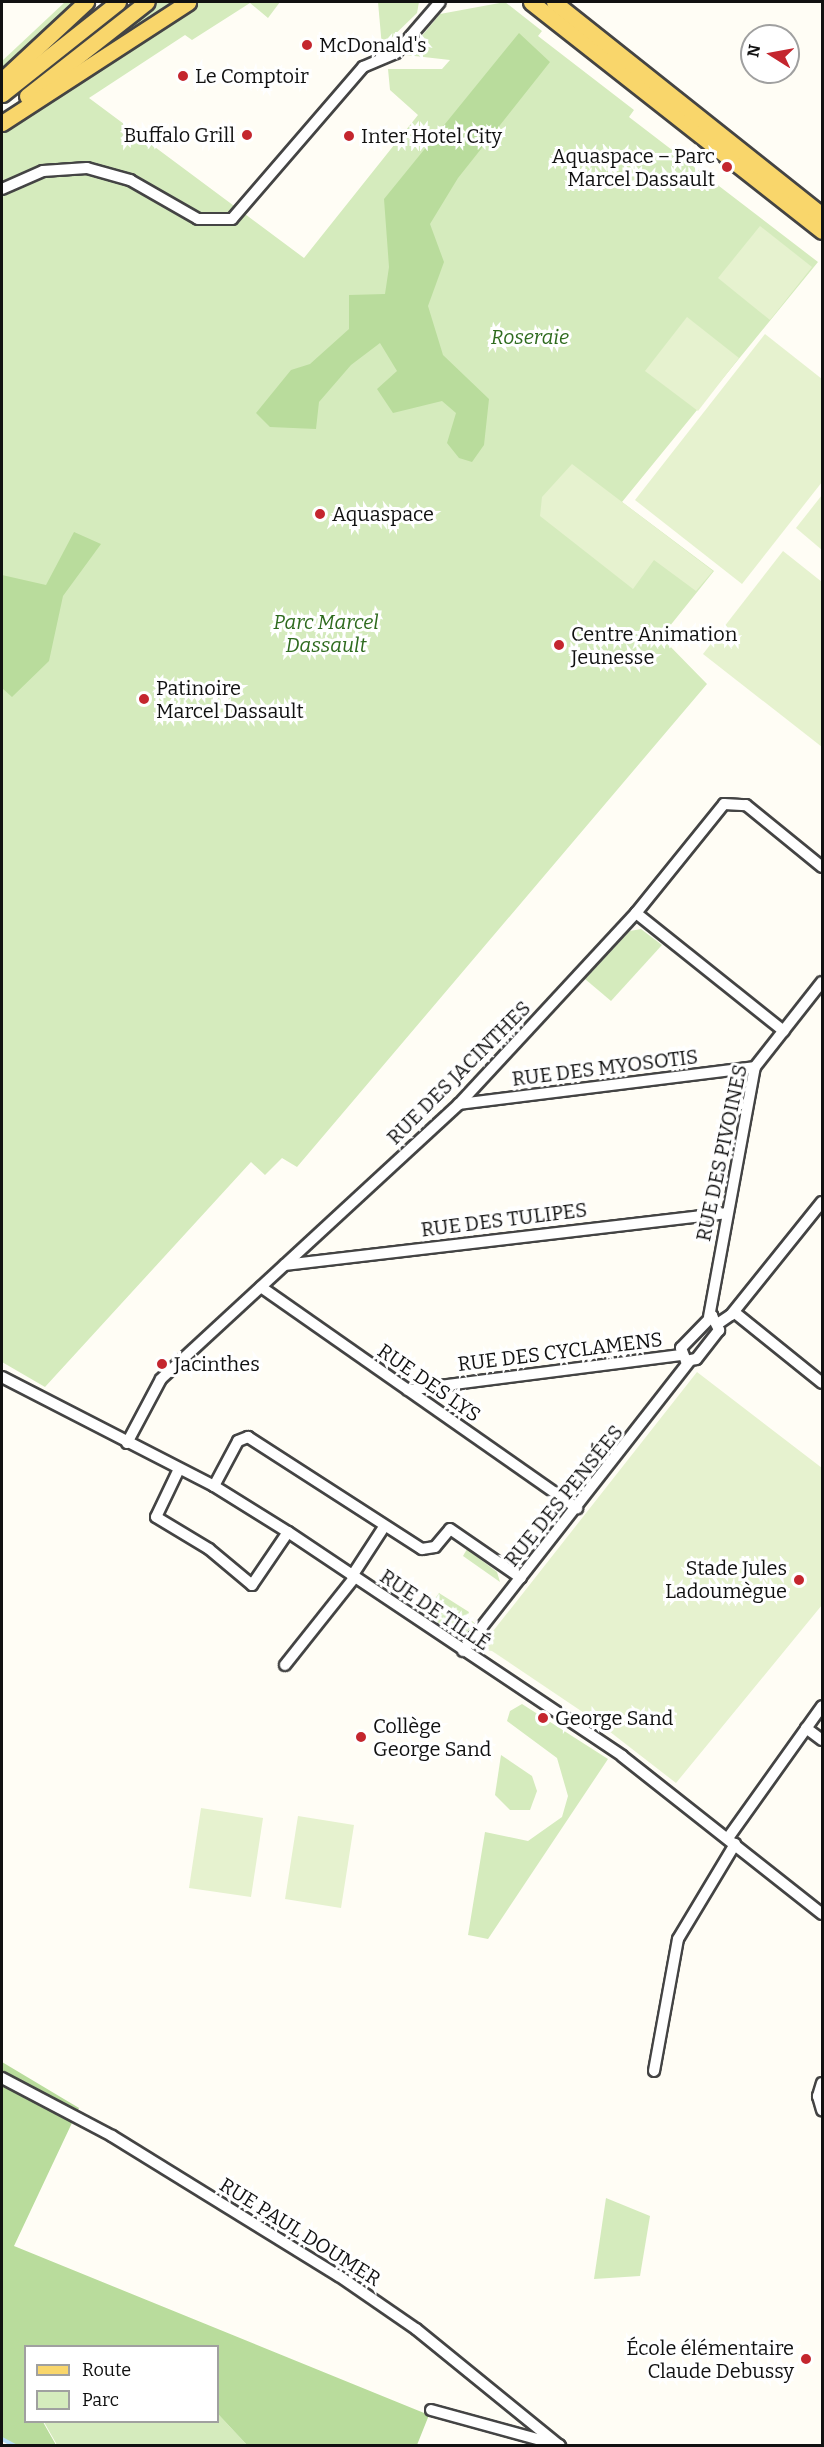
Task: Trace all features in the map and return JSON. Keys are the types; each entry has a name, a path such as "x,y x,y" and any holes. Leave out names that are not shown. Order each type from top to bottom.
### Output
{"main road":[{"path":"2,80 86,2"},
{"path":"2,94 118,2"},
{"path":"2,117 147,2"},
{"path":"2,123 188,2"},
{"path":"531,2 822,231"},
{"path":"554,2 822,215"}],"street":[{"path":"418,26 427,2"},
{"path":"2,189 44,171 87,168 130,180 198,219 232,219 247,207 363,67 396,53 440,2"},
{"name":"RUE DES JACINTHES","path":"127,1443 161,1379 459,1104 636,913 732,801 746,805 822,867"},
{"path":"636,913 784,1031"},
{"name":"RUE DES PIVOINES","path":"709,1317 755,1067 821,986"},
{"name":"RUE DES MYOSOTIS","path":"459,1104 755,1067"},
{"name":"RUE DES PENSÉES","path":"685,1358 716,1333 719,1323 734,1312 822,1202"},
{"name":"RUE DES TULIPES","path":"285,1266 727,1213"},
{"name":"RUE DES LYS","path":"261,1287 577,1508"},
{"path":"734,1312 822,1383"},
{"path":"709,1317 719,1323"},
{"name":"RUE DES PENSÉES","path":"463,1651 577,1508 685,1358 709,1317"},
{"name":"RUE DES CYCLAMENS","path":"408,1390 685,1358"},
{"name":"RUE DE TILLÉ","path":"2,1377 214,1486 288,1532 622,1756 822,1914"},
{"path":"214,1486 238,1441 248,1437 384,1527 426,1551 450,1529 521,1578"},
{"path":"179,1468 156,1517 209,1549 252,1585 288,1532"},
{"path":"285,1665 353,1576 384,1527"},
{"path":"654,2071 678,1939 731,1841 822,1706"},
{"path":"806,1728 822,1740"},
{"name":"RUE PAUL DOUMER","path":"2,2078 119,2140 339,2276 416,2329 560,2445"},
{"path":"822,2083 818,2096 822,2110"},
{"path":"431,2410 560,2445"}],"green space":[{"path":"65,2 82,2 2,75 2,61"},
{"path":"158,2 180,2 88,62 86,59"},
{"name":"Parc Marcel Dassault","path":"198,2 280,2 268,18 250,3 192,40 185,35 89,98 304,258 418,115 390,90 388,69 442,69 450,60 406,55 440,14 505,2 542,31 538,36 634,110 629,117 818,262 622,502 714,571 661,637 707,684 297,1167 282,1158 265,1175 251,1162 45,1387 2,1362 2,134"},
{"path":"378,2 419,2 417,13 382,47"},
{"path":"519,33 550,62 458,178 430,224 444,262 428,306 443,355 489,399 484,445 472,462 459,458 447,443 456,413 442,401 393,413 377,389 397,371 380,343 351,365 319,402 316,429 270,427 256,413 291,370 310,364 349,329 349,295 385,294 389,267 384,199"},
{"path":"760,226 812,267 770,320 718,278"},
{"path":"687,317 739,358 698,411 645,371"},
{"path":"765,334 822,379 822,482 742,584 635,500"},
{"path":"572,464 713,571 696,591 654,560 633,589 540,516 542,497"},
{"path":"822,495 822,550 796,528"},
{"path":"74,532 101,544 63,596 49,661 12,697 2,688 2,575 46,585"},
{"path":"783,551 822,582 822,747 703,654"},
{"path":"641,929 662,945 611,1001 585,979 630,931"},
{"path":"697,1372 822,1468 822,1605 676,1783 596,1721 492,1651 479,1649"},
{"path":"467,1549 497,1572 500,1582 463,1556"},
{"path":"439,1593 469,1612 467,1617 477,1625 465,1642 425,1613"},
{"path":"522,1704 608,1759 488,1939 468,1935 485,1832 528,1841 562,1817 568,1796 557,1758 507,1721 510,1711"},
{"path":"501,1755 532,1776 537,1791 530,1810 510,1810 495,1795"},
{"path":"201,1808 263,1818 251,1897 189,1888"},
{"path":"298,1816 354,1825 341,1908 285,1899"},
{"path":"2,2062 79,2108 14,2246 429,2415 417,2445 247,2445 219,2415 219,2345 24,2345 24,2423 44,2423 56,2445 15,2445 2,2439"},
{"path":"606,2198 650,2216 640,2276 594,2279"},
{"path":"219,2415 247,2445 57,2445 45,2423 219,2423"}],"waterway":[{"path":"2,2439 15,2446"}],"place":[{"name":"McDonald's","path":"307,45"},
{"name":"Le Comptoir","path":"183,76"},
{"name":"Buffalo Grill","path":"247,135"},
{"name":"Inter Hotel City","path":"349,136"},
{"name":"Aquaspace – Parc Marcel Dassault","path":"727,167"},
{"name":"Aquaspace","path":"320,514"},
{"name":"Centre Animation Jeunesse","path":"559,645"},
{"name":"Patinoire Marcel Dassault","path":"144,699"},
{"name":"Jacinthes","path":"162,1364"},
{"name":"Stade Jules Ladoumègue","path":"799,1580"},
{"name":"George Sand","path":"543,1718"},
{"name":"Collège George Sand","path":"361,1737"},
{"name":"École élémentaire Claude Debussy","path":"806,2359"}],"park label":[{"name":"Roseraie","path":"530,337"}]}
